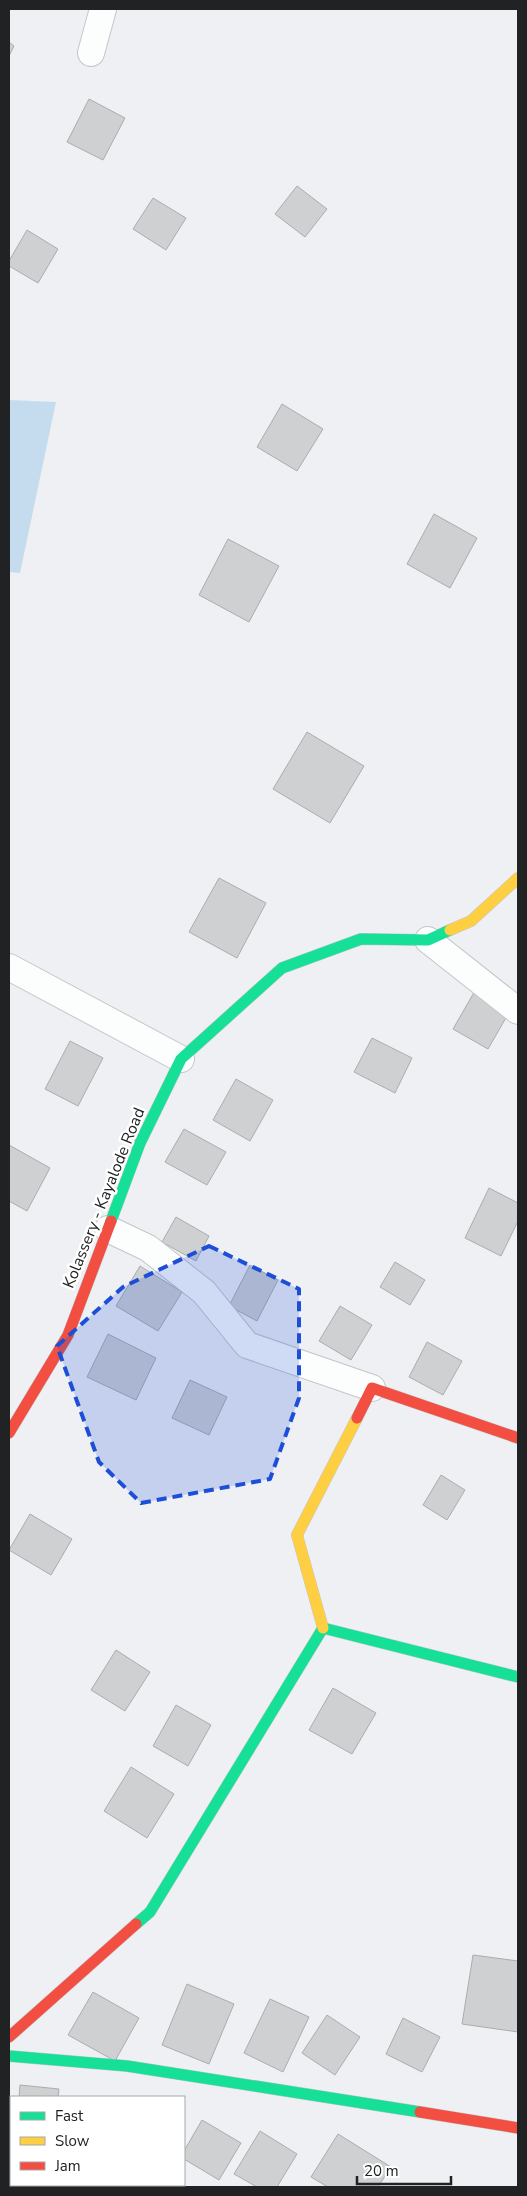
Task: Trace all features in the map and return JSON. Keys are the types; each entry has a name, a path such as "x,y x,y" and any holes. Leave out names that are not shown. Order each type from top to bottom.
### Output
{"street":[{"path":"91,53 102,9"},
{"name":"Kolassery - Kayalode Road","path":"9,1433 68,1335 140,1143 181,1059 282,968 361,939 428,940 471,921 518,878"},
{"path":"428,940 518,1011"},
{"path":"9,967 181,1059"},
{"path":"108,1229 148,1248 204,1292 247,1345 518,1438"},
{"path":"9,2037 150,1912 323,1628 297,1535 372,1388"},
{"path":"323,1628 518,1677"},
{"path":"9,2056 127,2066 518,2128"}],"highlighted area":[{"path":"209,1246 299,1289 299,1398 270,1479 141,1503 99,1462 57,1346 123,1287"}],"water":[{"path":"9,400 56,402 20,573 9,572"}],"building":[{"path":"9,42 14,46 9,56"},
{"path":"89,99 125,118 103,160 67,142"},
{"path":"297,186 327,209 305,237 275,214"},
{"path":"153,198 186,218 166,250 133,229"},
{"path":"27,230 58,249 38,283 9,266 9,261"},
{"path":"282,404 323,429 297,471 257,447"},
{"path":"434,514 477,538 450,588 407,564"},
{"path":"228,539 279,566 249,622 199,595"},
{"path":"307,732 364,766 330,823 273,789"},
{"path":"219,878 266,903 237,958 189,932"},
{"path":"476,989 511,1009 488,1049 453,1029"},
{"path":"372,1038 412,1058 395,1093 354,1072"},
{"path":"70,1041 103,1058 78,1106 45,1089"},
{"path":"236,1079 273,1100 250,1141 213,1120"},
{"path":"184,1129 226,1152 207,1185 165,1162"},
{"path":"9,1145 50,1168 27,1211 9,1201"},
{"path":"489,1188 518,1203 518,1221 501,1256 465,1238"},
{"path":"176,1217 209,1236 196,1261 162,1242"},
{"path":"395,1262 425,1280 410,1305 380,1287"},
{"path":"250,1265 278,1280 257,1321 229,1306"},
{"path":"140,1266 182,1292 158,1331 116,1306"},
{"path":"340,1306 372,1325 351,1360 319,1341"},
{"path":"108,1334 156,1358 136,1400 87,1377"},
{"path":"427,1342 462,1361 443,1395 409,1377"},
{"path":"190,1380 227,1397 209,1435 172,1418"},
{"path":"441,1475 465,1490 447,1520 423,1505"},
{"path":"30,1514 72,1539 51,1575 9,1550"},
{"path":"116,1650 150,1672 125,1711 91,1690"},
{"path":"333,1688 376,1713 352,1754 309,1730"},
{"path":"176,1705 211,1725 188,1766 153,1746"},
{"path":"131,1767 174,1794 147,1838 104,1811"},
{"path":"473,1955 518,1961 518,2032 462,2024"},
{"path":"187,1984 234,2004 209,2064 162,2045"},
{"path":"93,1992 139,2018 115,2061 68,2035"},
{"path":"270,1999 309,2017 283,2072 244,2053"},
{"path":"327,2015 360,2037 335,2075 302,2053"},
{"path":"403,2018 440,2037 422,2072 386,2054"},
{"path":"20,2085 59,2089 58,2096 19,2096"},
{"path":"202,2120 241,2143 219,2180 185,2160 185,2149"},
{"path":"260,2131 297,2154 277,2187 257,2187 234,2174"},
{"path":"338,2134 391,2167 378,2187 328,2187 311,2177"}],"traffic: fast":[{"path":"111,1221 140,1143 181,1059 282,968 361,939 428,940 450,930"},
{"path":"136,1924 150,1912 323,1628 518,1677"},
{"path":"9,2056 127,2066 420,2112"}],"traffic: slow":[{"path":"450,930 471,921 518,878"},
{"path":"323,1628 297,1535 357,1418"}],"traffic: jam":[{"path":"9,1433 68,1335 111,1221"},
{"path":"357,1418 372,1388 518,1438"},
{"path":"9,2037 136,1924"},
{"path":"420,2112 518,2128"}]}
